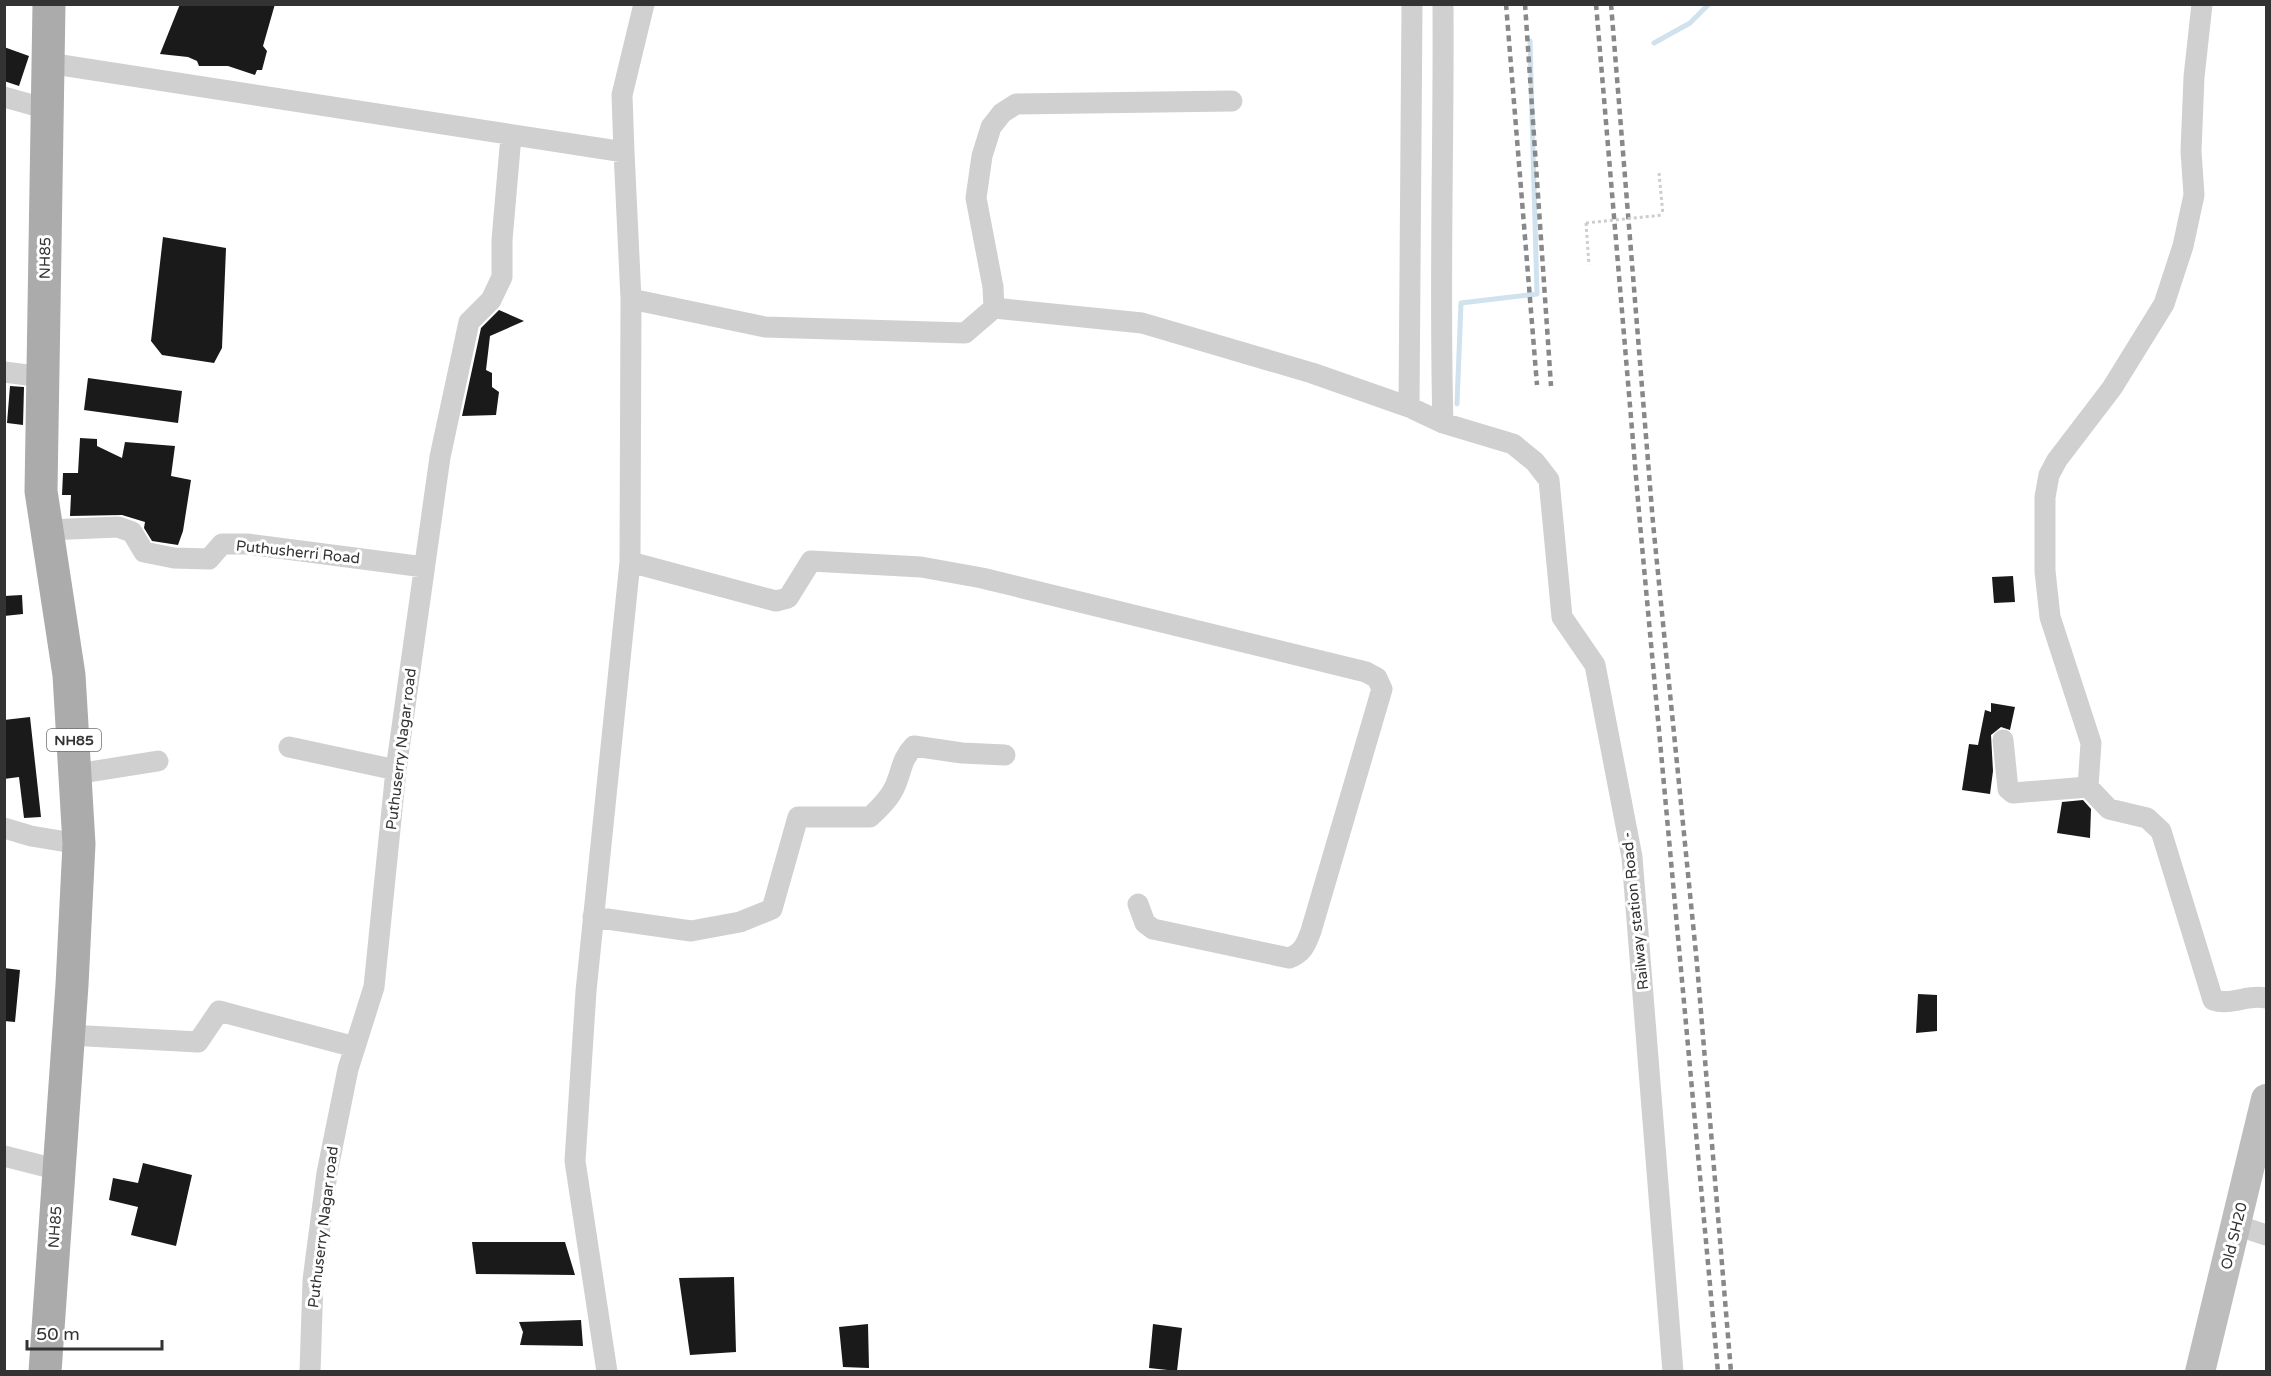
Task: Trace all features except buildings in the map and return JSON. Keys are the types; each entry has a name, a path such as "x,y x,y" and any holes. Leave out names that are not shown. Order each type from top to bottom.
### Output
{"main road":[{"name":"NH85","path":"45,1371 80,844 69,675 41,491 50,4"},
{"name":"Old SH20","path":"2200,1371 2266,1100"}],"street":[{"path":"607,1371 575,1161 593,917 630,562 631,299 622,95 644,4"},
{"path":"1409,407 1412,4"},
{"path":"631,299 765,327 965,333 994,308 1142,323 1312,373 1409,407 1443,423 1439,303 1444,156 1443,4"},
{"path":"2202,4 2194,77 2191,151 2193,195 2183,246 2164,304 2112,388 2057,460 2049,475 2045,498 2045,571 2050,617 2091,743 2088,787 2109,808 2147,818 2161,831 2213,1000 2222,1003 2258,996 2266,998"},
{"path":"48,63 624,152"},
{"path":"4,97 47,109"},
{"path":"994,308 993,287 976,198 982,156 992,127 1002,113 1016,104 1232,101"},
{"name":"Puthuserry Nagar road","path":"310,1371 313,1280 327,1173 355,1047 374,987 396,770 440,457 469,322 491,300 502,277 502,240 511,136"},
{"path":"4,372 43,377"},
{"name":"Railway station Road -","path":"1443,423 1513,444 1535,462 1549,480 1562,616 1595,665 1632,857 1673,1371"},
{"name":"Puthusherri Road","path":"47,530 118,527 132,532 144,552 174,558 209,559 222,544 247,544 424,567"},
{"path":"630,562 776,601 788,598 811,561 921,567 993,580 1366,672 1377,678 1382,689 1311,931 1305,946 1298,955 1289,958 1153,929 1145,924 1138,904"},
{"path":"2003,740 2008,789 2013,793 2088,787"},
{"path":"593,917 691,931 756,917 772,909 798,818 870,817 888,799 897,783 904,757 914,746 962,753 1005,755"},
{"path":"289,747 396,770"},
{"path":"76,774 158,761"},
{"path":"4,828 31,836 80,844"},
{"path":"69,1035 198,1042 219,1011 355,1047"},
{"path":"4,1156 59,1170"},
{"path":"2236,1225 2266,1235"}],"path":[{"path":"1589,265 1586,223 1663,215 1659,173"}],"waterway":[{"path":"1654,43 1690,23 1709,4"},
{"path":"1457,404 1461,303 1537,294 1530,41"}],"railway":[{"path":"1506,4 1537,385"},
{"path":"1525,4 1551,386"},
{"path":"1596,4 1640,524 1718,1372"},
{"path":"1611,4 1653,523 1697,964 1731,1372"}]}
